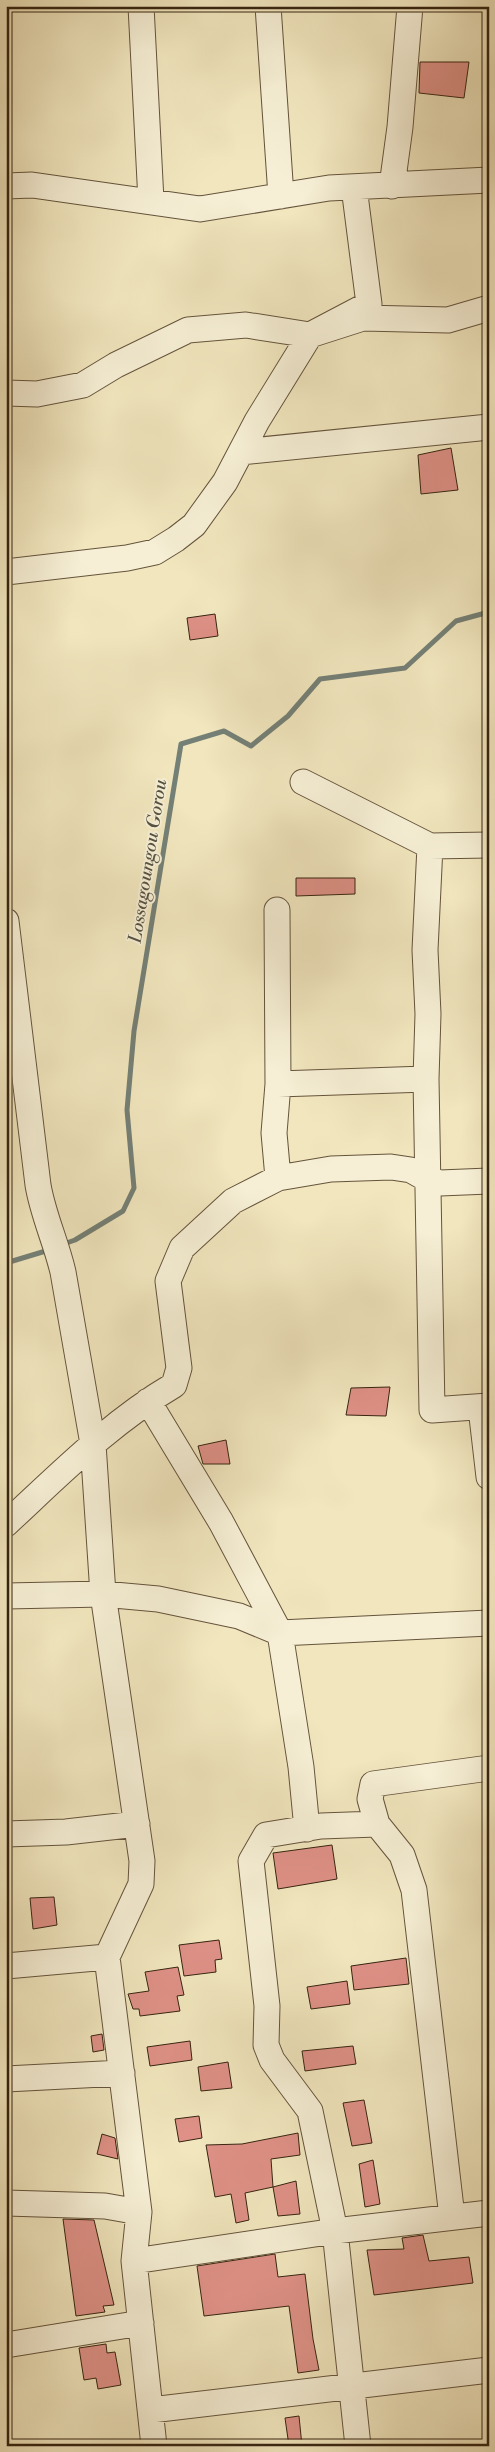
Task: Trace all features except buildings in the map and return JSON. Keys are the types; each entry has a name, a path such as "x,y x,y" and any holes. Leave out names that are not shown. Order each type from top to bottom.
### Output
{"street":[{"path":"141,6 151,200"},
{"path":"268,6 281,196"},
{"path":"392,186 400,127 410,6"},
{"path":"6,186 32,185 151,200 200,209 329,188 489,180"},
{"path":"6,572 127,558 155,552 194,525 225,482 310,336 369,304 354,187"},
{"path":"6,393 37,394 83,385 123,361 188,330 246,325 310,336 363,318 448,320 489,308"},
{"path":"241,452 489,427"},
{"path":"303,782 430,846 489,844"},
{"path":"430,846 425,950 428,1014 426,1078 427,1180 432,1410 485,1407 489,1477"},
{"path":"277,910 278,1084 274,1133 278,1178"},
{"path":"6,921 13,1024 41,1206 57,1246 63,1272 93,1444 103,1594 142,1861 141,1884 107,1957 139,2212 134,2261 154,2446"},
{"path":"278,1084 426,1078"},
{"path":"6,1524 93,1444 148,1401 174,1385 180,1368 168,1281 182,1248 233,1201 278,1178 331,1169 391,1168 411,1170 427,1180 440,1183 489,1181"},
{"path":"148,1401 230,1536 280,1633 301,1767 307,1829"},
{"path":"6,1596 103,1594 158,1599 239,1616 280,1633 489,1623"},
{"path":"452,2217 414,1890 402,1855 377,1824 370,1799 373,1784 489,1768"},
{"path":"6,1834 66,1832 137,1824"},
{"path":"358,2446 336,2231 310,2111 272,2060 266,2045 267,2006 251,1861 266,1835 321,1826 377,1824"},
{"path":"6,1966 107,1957"},
{"path":"6,2079 122,2073"},
{"path":"6,2204 105,2206 139,2212"},
{"path":"134,2261 336,2231 489,2213"},
{"path":"6,2345 141,2323"},
{"path":"151,2410 489,2370"}],"waterway":[{"name":"Lossagoungou Gorou","path":"61,1245 75,1240 123,1211 134,1188 127,1110 134,1031 181,744 224,731 251,746 288,716 320,679 405,668 456,621 489,612"},
{"name":"Lossagoungou Gorou","path":"6,1263 49,1250"}]}
